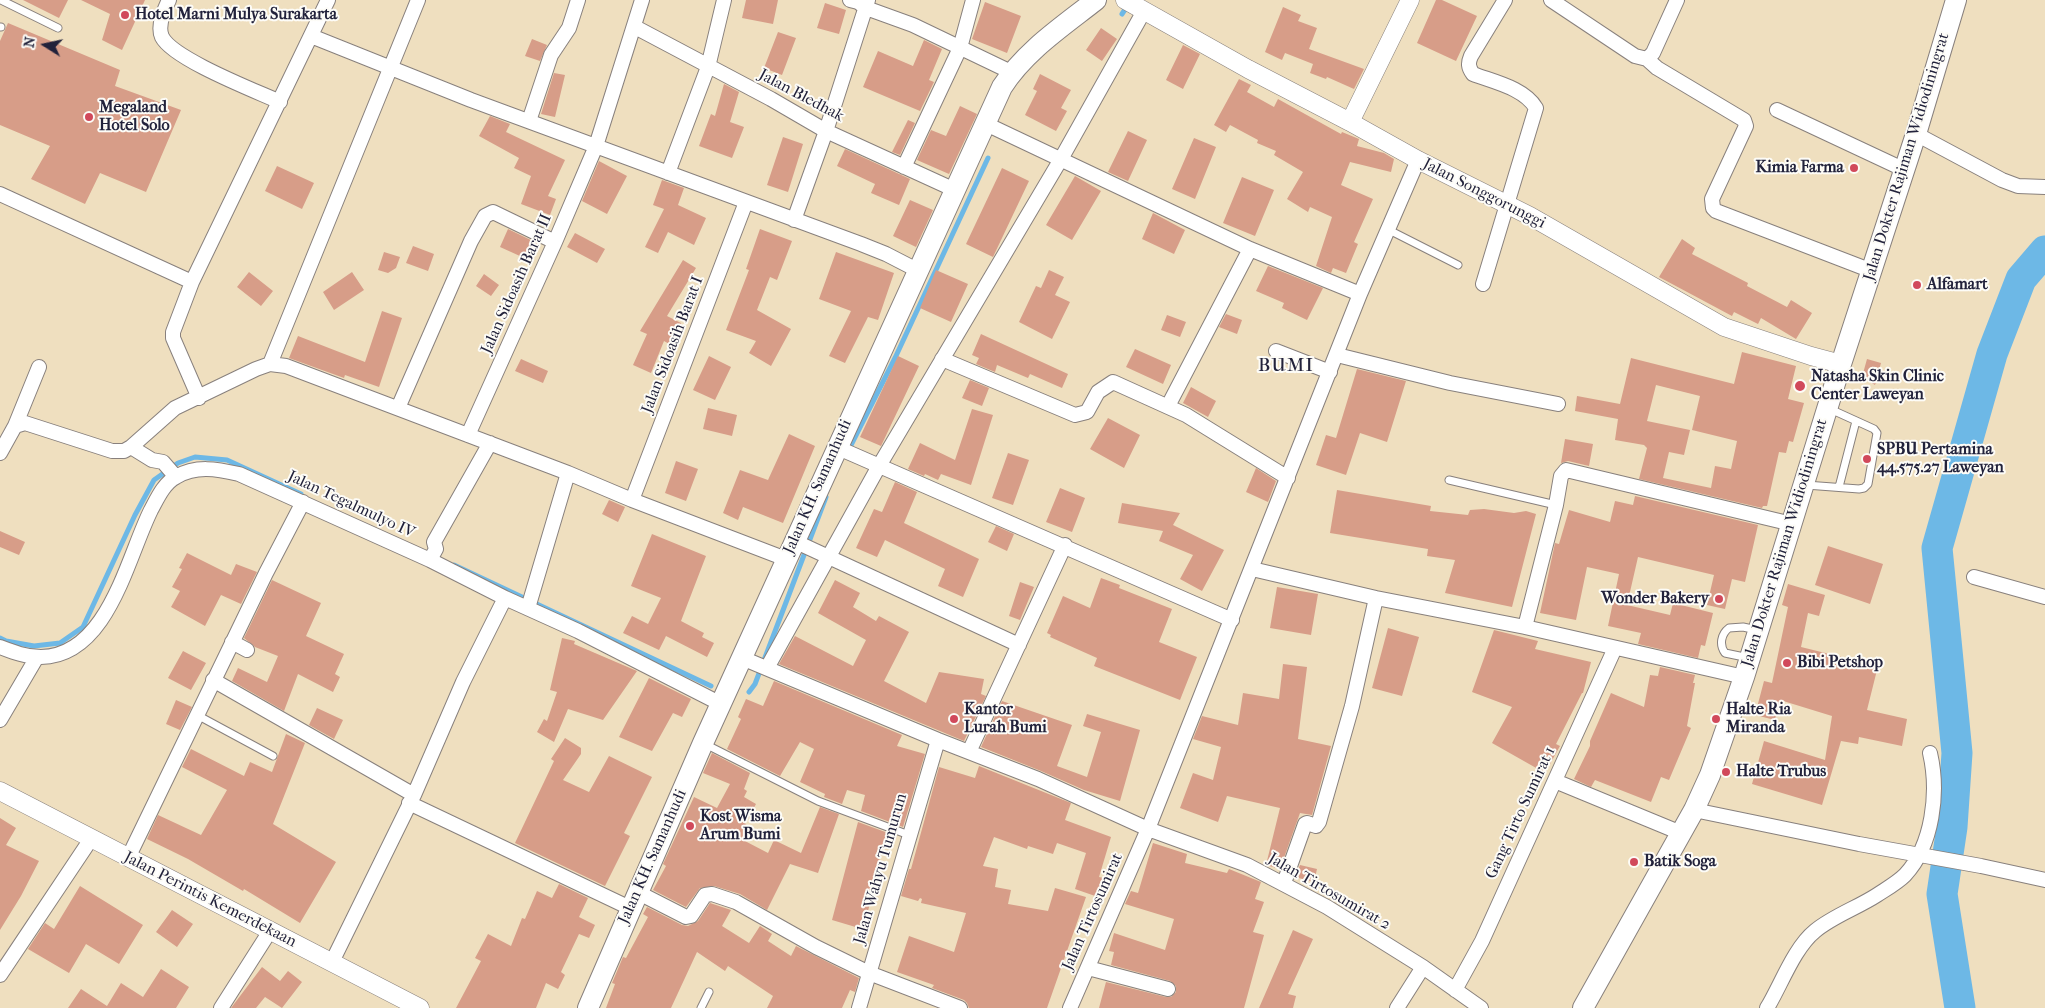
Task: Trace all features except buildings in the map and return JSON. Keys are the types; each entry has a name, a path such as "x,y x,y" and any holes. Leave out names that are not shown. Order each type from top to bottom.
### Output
{"main road":[{"name":"Jalan KH. Samanhudi","path":"588,1008 633,900 721,704 757,664 786,559 794,540 840,449 1002,87 1011,72 1034,50 1096,0"},
{"name":"Jalan Dokter Rajiman Widiodiningrat","path":"1583,1008 1694,810 1710,774 1744,677 1827,408 1905,170 1956,0"}],"street":[{"path":"169,0 161,23 162,37 176,51 190,60 280,102"},
{"path":"199,398 173,338 173,332 192,282 328,0"},
{"path":"270,364 418,0"},
{"path":"529,121 551,55 572,22 578,0"},
{"name":"Jalan Sidoasih Barat II","path":"468,435 596,146 642,0"},
{"path":"668,173 708,67 724,0"},
{"path":"850,0 867,4 1011,72"},
{"path":"904,167 960,48 973,0"},
{"path":"1350,122 1410,0"},
{"path":"1483,284 1536,108 1531,100 1520,93 1473,74 1469,69 1468,62 1506,0"},
{"path":"1551,0 1635,56 1647,59 1657,68 1746,122 1746,126 1712,199 1713,208 1716,211 1872,271"},
{"path":"1647,59 1653,53 1677,0"},
{"path":"794,220 826,131 867,4"},
{"path":"757,664 829,555 879,466 1061,159 1134,5"},
{"name":"Jalan Songgorunggi","path":"1134,5 1248,69 1418,160 1561,233 1724,327 1841,364"},
{"name":"Jalan Bledhak","path":"635,26 708,67 771,98 826,131 955,190"},
{"path":"311,36 529,121 886,254 919,271"},
{"path":"1777,110 1905,170"},
{"path":"986,124 1250,249 1360,294"},
{"path":"1916,134 2002,180 2018,186 2045,187"},
{"name":"Jalan Tirtosumirat","path":"1070,1008 1148,829 1360,294 1418,160"},
{"path":"0,194 192,282"},
{"name":"Jalan Sidoasih Barat I","path":"632,500 746,202"},
{"path":"398,408 471,241 485,216 493,212 555,242"},
{"path":"1168,406 1250,249"},
{"path":"1276,351 1330,372"},
{"path":"1337,355 1450,383 1558,404"},
{"path":"942,359 1075,415 1087,412 1098,392 1112,382 1168,406 1288,478"},
{"path":"15,426 25,423 112,451 124,451 175,408 256,369 270,364 286,366 568,473 632,500 786,559"},
{"path":"0,453 15,426 39,367"},
{"path":"433,556 434,542 490,444"},
{"path":"0,647 37,657 69,651 84,640 103,619 156,500 170,481 170,470 131,447"},
{"path":"840,449 1232,620"},
{"name":"Jalan Tegalmulyo IV","path":"170,470 201,469 239,474 433,556 505,598 530,602 721,704"},
{"path":"1525,627 1556,506 1561,476 1566,470 1792,524"},
{"path":"530,602 568,473"},
{"path":"128,858 266,572 304,502"},
{"path":"794,540 1019,646"},
{"path":"969,752 1065,546"},
{"path":"1252,569 1376,598 1525,627 1744,677"},
{"path":"1974,577 2045,597"},
{"path":"332,962 412,799 463,682 505,598"},
{"path":"1284,883 1305,824 1316,826 1319,822 1352,706 1376,598"},
{"path":"232,642 246,650"},
{"name":"Gang Tirto Sumirat 1","path":"1455,990 1482,941 1615,648"},
{"path":"0,720 37,657"},
{"name":"Jalan Tirtosumirat 2","path":"757,664 938,740 1038,779 1148,829 1247,866 1284,883 1327,907 1423,967 1481,1008"},
{"path":"214,680 412,799 633,900 686,917 691,916 705,896 712,894 736,902 816,947 869,973 960,1008"},
{"name":"Jalan Wahyu Tumurun","path":"859,1008 938,740"},
{"path":"1766,1008 1797,953 1814,932 1833,919 1875,896 1904,876 1919,855 1928,830 1932,807 1934,779 1930,753"},
{"path":"1555,781 1681,833"},
{"name":"Jalan Perintis Kemerdekaan","path":"0,791 420,1008"},
{"path":"1694,810 2045,880"},
{"path":"0,975 91,839"},
{"path":"221,1008 270,931"},
{"path":"1397,1008 1423,967"},
{"path":"1088,968 1168,989"}],"lane":[{"path":"2,0 58,28"},
{"path":"1388,230 1458,265"},
{"path":"1803,484 1859,489 1864,488 1868,484 1878,433 1874,429 1827,408"},
{"path":"1839,487 1856,421"},
{"path":"1449,480 1556,506"},
{"path":"1749,658 1725,653 1721,645 1723,635 1729,628 1758,630"},
{"path":"197,715 273,756"},
{"path":"703,742 818,801 909,835"},
{"path":"701,1008 709,992"}],"waterway":[{"path":"1122,14 1128,5"},
{"path":"848,451 895,358 988,158"},
{"path":"1960,1008 1942,894 1952,827 1957,753 1937,548 1992,354 2021,279 2045,251"},
{"path":"0,638 6,641 34,646 60,643 83,627 135,515 154,480 178,463 195,457 227,460 301,494"},
{"path":"749,692 755,684 826,497"},
{"path":"454,565 711,686"}],"place":[{"name":"Hotel Marni Mulya Surakarta","path":"125,15"},
{"name":"Megaland Hotel Solo","path":"89,117"},
{"name":"Kimia Farma","path":"1854,168"},
{"name":"Alfamart","path":"1917,285"},
{"name":"Natasha Skin Clinic Center Laweyan","path":"1800,386"},
{"name":"SPBU Pertamina 44.575.27 Laweyan","path":"1867,459"},
{"name":"Wonder Bakery","path":"1719,599"},
{"name":"Bibi Petshop","path":"1787,663"},
{"name":"Kantor Lurah Bumi","path":"954,719"},
{"name":"Halte Ria Miranda","path":"1716,719"},
{"name":"Halte Trubus","path":"1726,772"},
{"name":"Kost Wisma Arum Bumi","path":"690,826"},
{"name":"Batik Soga","path":"1634,862"}],"district":[{"name":"BUMI","path":"1286,366"}]}
